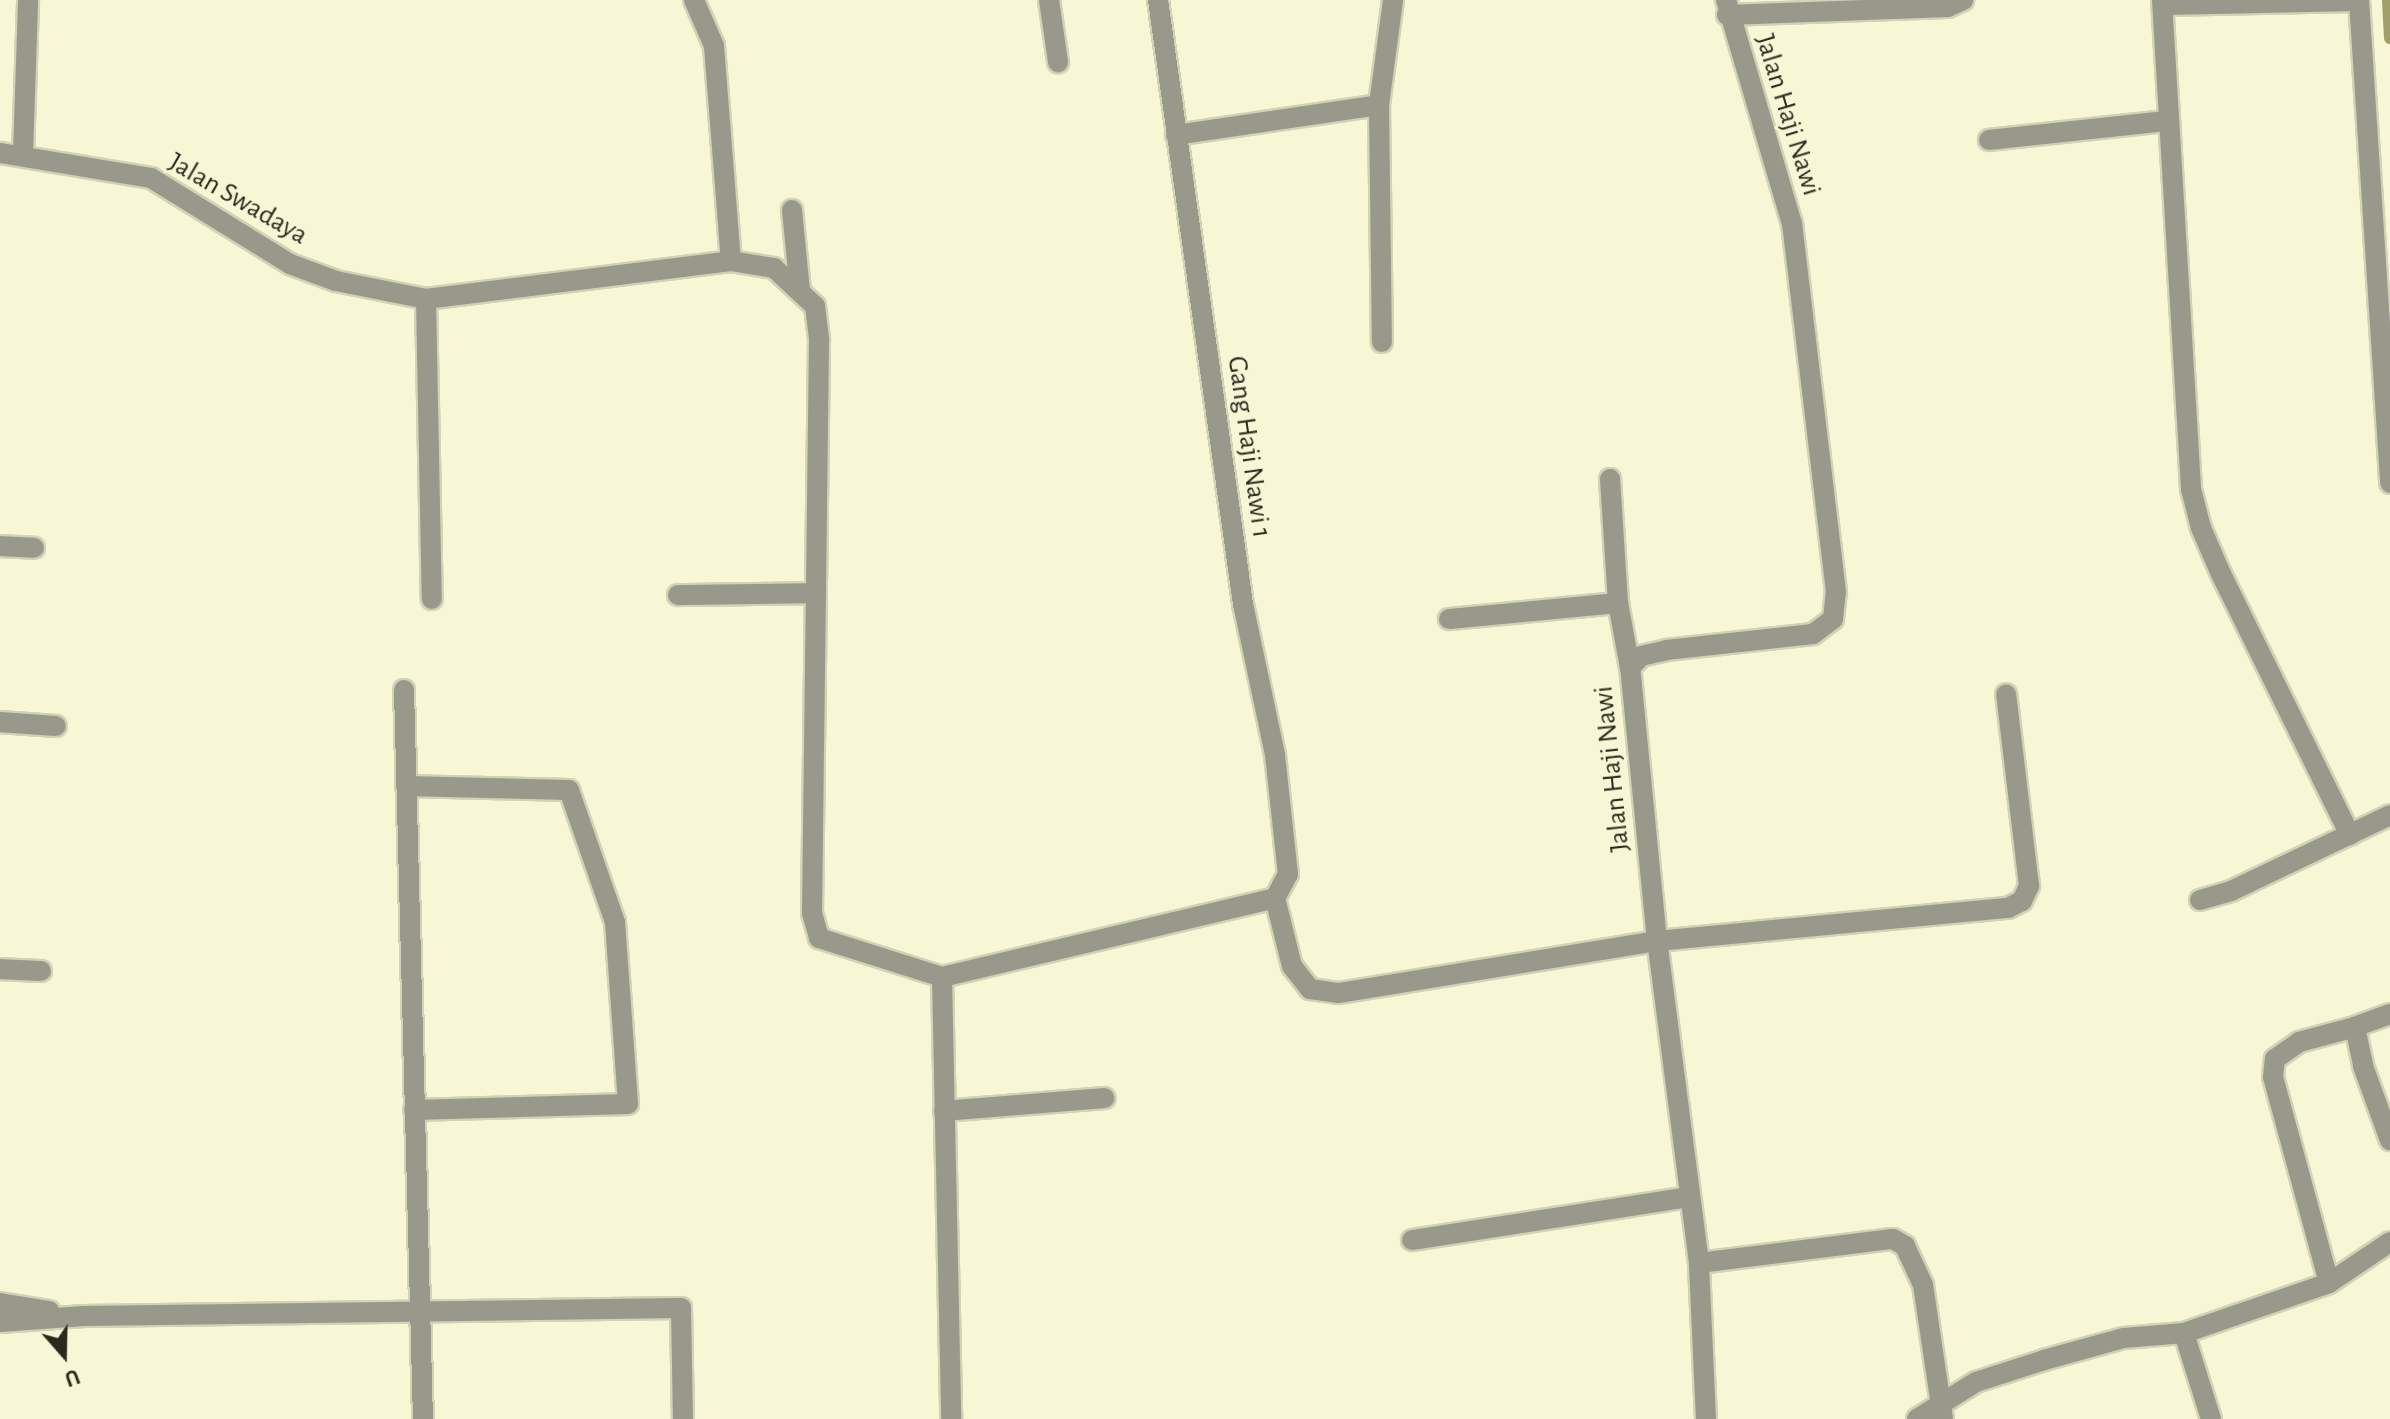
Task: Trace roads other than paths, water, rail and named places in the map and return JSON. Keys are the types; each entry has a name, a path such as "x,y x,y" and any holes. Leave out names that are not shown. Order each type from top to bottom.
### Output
{"street":[{"path":"23,154 28,0"},
{"path":"694,0 714,46 731,261"},
{"path":"1049,0 1058,62"},
{"name":"Gang Haji Nawi 1","path":"1158,0 1243,604 1275,755 1288,874 1275,898"},
{"path":"1382,342 1379,105 1393,0"},
{"path":"1727,7 1948,7 1963,0"},
{"path":"2350,835 2201,528 2191,489 2162,2 2359,0 2389,478"},
{"name":"Jalan Haji Nawi","path":"1706,1419 1699,1263 1657,941 1630,668 1641,656 1666,650 1813,634 1833,619 1836,592 1792,224 1771,143 1727,7"},
{"path":"1176,135 1379,105"},
{"path":"1989,140 2168,121"},
{"name":"Jalan Swadaya","path":"0,153 23,154 151,178 290,264 336,281 426,299 731,261 774,268 800,291"},
{"path":"792,210 800,291 815,306 819,341 812,913 819,938 942,977 1275,898 1292,966 1310,989 1339,993 1657,941 2008,908 2022,901 2029,886 2006,694"},
{"path":"426,299 432,599"},
{"path":"1610,479 1618,603 1630,668"},
{"path":"0,546 34,548"},
{"path":"678,595 816,593"},
{"path":"1449,619 1618,603"},
{"path":"404,690 423,1419"},
{"path":"0,722 56,726"},
{"path":"406,786 569,790 615,922 628,1104 414,1110"},
{"path":"2200,900 2390,815"},
{"path":"0,969 41,971"},
{"path":"942,977 951,1419"},
{"path":"2329,1283 2274,1068 2285,1047 2390,1014"},
{"path":"2355,1027 2363,1066 2390,1140"},
{"path":"944,1111 1104,1098"},
{"path":"1412,1240 1690,1197"},
{"path":"1699,1263 1893,1239 1914,1256 1920,1270 1941,1412"},
{"path":"1917,1419 1941,1412 1976,1382 2124,1338 2184,1333 2329,1283 2390,1242"},
{"path":"0,1303 84,1316"},
{"path":"0,1322 84,1316 681,1308 683,1419"},
{"path":"2184,1333 2211,1419"}],"waterway":[{"path":"2388,0 2390,38"}]}
